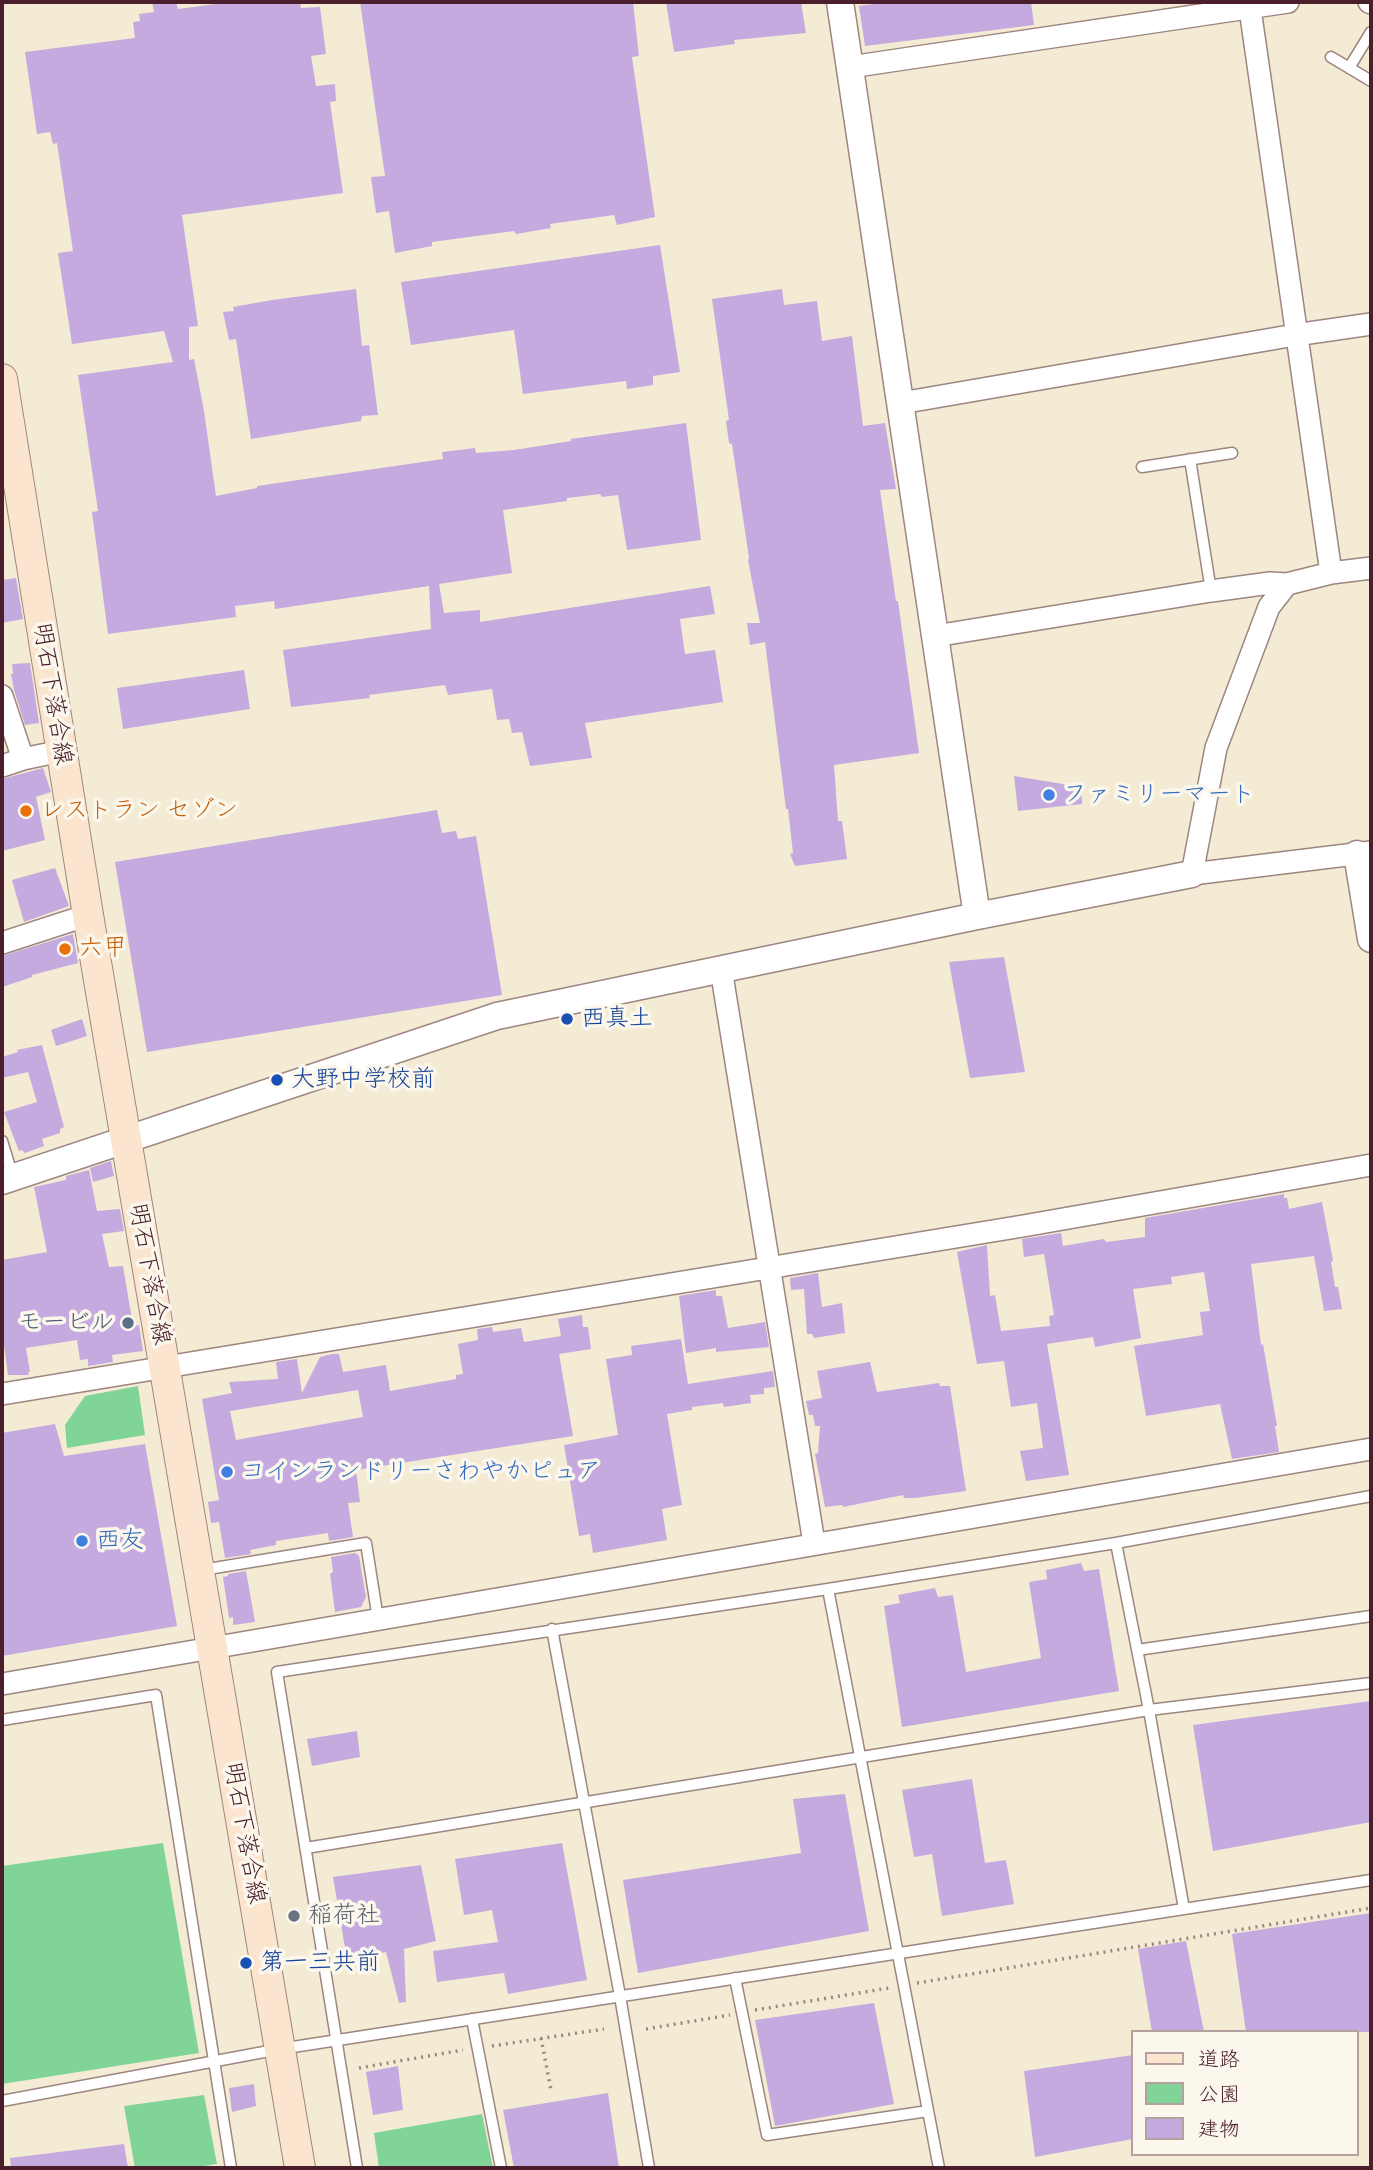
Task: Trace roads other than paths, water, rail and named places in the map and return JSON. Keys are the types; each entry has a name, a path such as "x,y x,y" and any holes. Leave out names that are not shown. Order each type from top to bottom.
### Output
{"main road":[{"name":"明石下落合線","path":"2,379 88,915 300,2168"}],"street":[{"path":"840,2 978,916"},
{"path":"850,67 1249,5 1288,2"},
{"path":"1249,5 1331,573"},
{"path":"901,404 1371,324"},
{"path":"936,636 1211,591 1270,583 1287,584 1331,573 1371,568"},
{"path":"1192,874 1216,748 1269,607 1287,584"},
{"path":"2,696 23,759"},
{"path":"2,766 61,751"},
{"path":"8,1179 497,1016 1192,874 1364,853 1371,939"},
{"path":"2,943 88,915"},
{"path":"720,969 814,1544"},
{"path":"2,1394 1023,1226 1371,1165"},
{"path":"2,1684 1371,1449"}],"lane":[{"path":"1349,68 1371,32"},
{"path":"1331,57 1371,81"},
{"path":"1142,467 1232,453"},
{"path":"1190,459 1211,591"},
{"path":"2,1141 8,1179"},
{"path":"357,2168 277,1672 828,1589 1116,1542 1371,1496"},
{"path":"1116,1542 1184,1909"},
{"path":"200,1571 366,1544 379,1619"},
{"path":"828,1589 939,2168"},
{"path":"1137,1650 1371,1616"},
{"path":"552,1629 649,2168"},
{"path":"306,1848 1149,1710 1371,1683"},
{"path":"2,1720 156,1695 232,2168"},
{"path":"2,2101 280,2049 1371,1880"},
{"path":"735,1978 767,2135 928,2111"},
{"path":"472,2019 501,2168"}],"place":[{"name":"ファミリーマート","path":"1049,795"},
{"name":"レストラン セゾン","path":"26,811"},
{"name":"六甲","path":"65,949"},
{"name":"西真土","path":"567,1019"},
{"name":"大野中学校前","path":"277,1080"},
{"name":"モービル","path":"128,1323"},
{"name":"コインランドリーさわやかピュア","path":"227,1472"},
{"name":"西友","path":"82,1541"},
{"name":"稲荷社","path":"294,1916"},
{"name":"第一三共前","path":"246,1963"}]}
